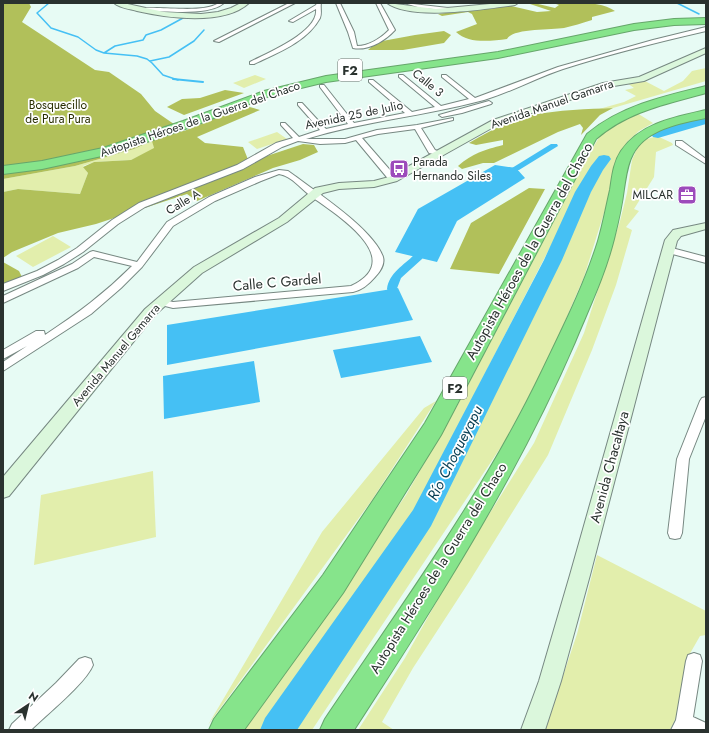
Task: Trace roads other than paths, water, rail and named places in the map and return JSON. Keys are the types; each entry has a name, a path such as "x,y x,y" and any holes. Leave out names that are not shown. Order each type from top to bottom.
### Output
{"highway":[{"name":"Autopista Héroes de la Guerra del Chaco","path":"3,165 49,158 107,145 266,89 301,79 358,69 497,52 642,22 706,20"},
{"name":"Autopista Héroes de la Guerra del Chaco","path":"3,170 57,162 106,151 187,124 268,93 326,79 498,55 639,26 706,20"},
{"name":"Autopista Héroes de la Guerra del Chaco","path":"225,730 333,584 433,429 591,137 607,123 629,111 681,98 706,89"},
{"name":"Autopista Héroes de la Guerra del Chaco","path":"336,730 444,565 513,448 559,360 592,278 609,229 624,156 631,145 653,129 668,122 706,114"}],"main road":[{"path":"117,3 141,10 164,14 206,16 237,9 246,3"},
{"path":"390,3 421,10 457,10 515,3"},
{"name":"Avenida Manuel Gamarra","path":"3,490 150,312 160,302 198,270 283,220 313,194 326,188 374,184 393,179 496,122 606,85 641,79 706,50"},
{"name":"Avenida Chacaltaya","path":"533,730 550,681 671,240 677,234 706,226"}],"street":[{"path":"141,10 208,10 218,7 222,3"},
{"path":"217,41 293,3"},
{"path":"338,3 351,32 354,45 360,49 370,46 392,30 378,3"},
{"path":"406,3 421,7 457,10"},
{"path":"252,63 298,39 317,19 319,14 318,4 291,21"},
{"name":"Avenida 25 de Julio","path":"297,138 492,96 560,68 655,41 706,29"},
{"path":"541,83 573,70 706,32"},
{"name":"Calle 3","path":"401,76 440,108"},
{"path":"444,76 474,100"},
{"path":"371,81 410,114"},
{"path":"322,86 352,125"},
{"name":"Avenida 25 de Julio","path":"297,138 320,137 460,112 498,100"},
{"path":"300,104 324,131"},
{"path":"283,124 297,138 316,142 345,141 377,132 417,127 454,118"},
{"path":"417,127 432,151 438,153"},
{"path":"3,288 40,273 61,262 80,250 115,222 142,205 240,167 273,148 297,138"},
{"path":"358,138 393,179"},
{"path":"679,143 706,162"},
{"name":"Calle A","path":"90,308 118,286 139,265 170,224 212,199 258,179 279,172 285,173 341,213 368,242 378,257"},
{"path":"668,250 706,260"},
{"path":"3,300 69,269 93,254 139,265"},
{"name":"Calle C Gardel","path":"160,302 173,305 353,289 363,284 372,275 377,268 378,257"},
{"path":"3,356 84,309 90,308"},
{"path":"3,367 87,312 90,308"},
{"path":"675,533 683,459 706,401"},
{"path":"694,661 682,725 702,730"},
{"path":"18,730 62,690 85,665"}],"water":[{"path":"495,165 516,168 525,178 457,221 437,262 395,252 418,209"},
{"path":"398,288 413,320 167,365 167,325"},
{"path":"420,336 432,362 341,378 333,350"},
{"path":"254,361 260,402 164,419 163,376"}],"waterway":[{"path":"49,3 37,13 51,28 78,37 96,50 104,53"},
{"path":"677,3 699,14"},
{"path":"104,53 115,46 143,40 146,35 161,30 183,18"},
{"path":"150,61 169,57 194,41 204,30"},
{"path":"104,53 137,56 147,59 163,75 176,79"},
{"path":"176,79 203,82"},
{"name":"Río Choqueyapu","path":"658,134 706,120"},
{"path":"516,168 554,146"},
{"name":"Río Choqueyapu","path":"277,730 422,518 553,260 583,192 596,169 604,159"},
{"path":"392,289 398,276 418,257"}],"place":[{"name":"Parada Hernando Siles","path":"399,169"},
{"name":"MILCAR","path":"687,195"}],"park label":[{"name":"Bosquecillo de Pura Pura","path":"58,112"}]}
